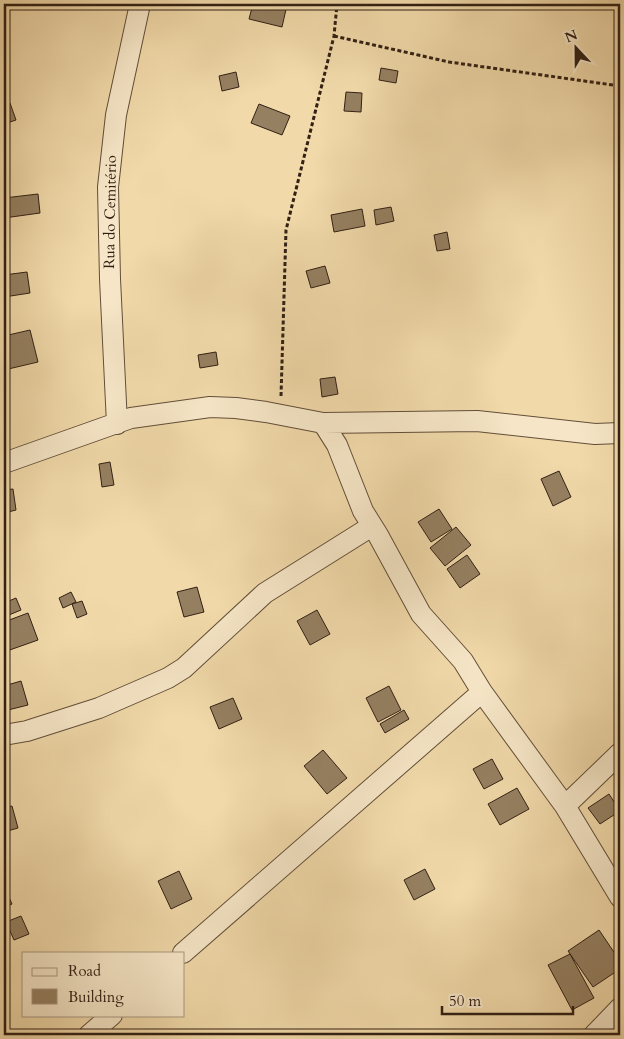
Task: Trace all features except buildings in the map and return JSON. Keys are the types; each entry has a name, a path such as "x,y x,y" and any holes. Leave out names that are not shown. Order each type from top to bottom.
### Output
{"street":[{"name":"Rua do Cemitério","path":"117,424 108,187 116,115 140,4"},
{"path":"4,463 148,414 210,408 236,408 323,423 477,421 595,434 620,433"},
{"path":"323,423 337,445 359,503 421,614 463,661 482,692 565,806 620,897"},
{"path":"4,735 27,731 100,708 168,678 184,668 265,593 372,526"},
{"path":"184,952 482,692"},
{"path":"565,806 620,752"},
{"path":"594,1035 620,1008"},
{"path":"89,1035 111,1016"}],"path":[{"path":"281,415 286,230 334,36 338,4"},
{"path":"334,36 449,62 620,86"}]}
